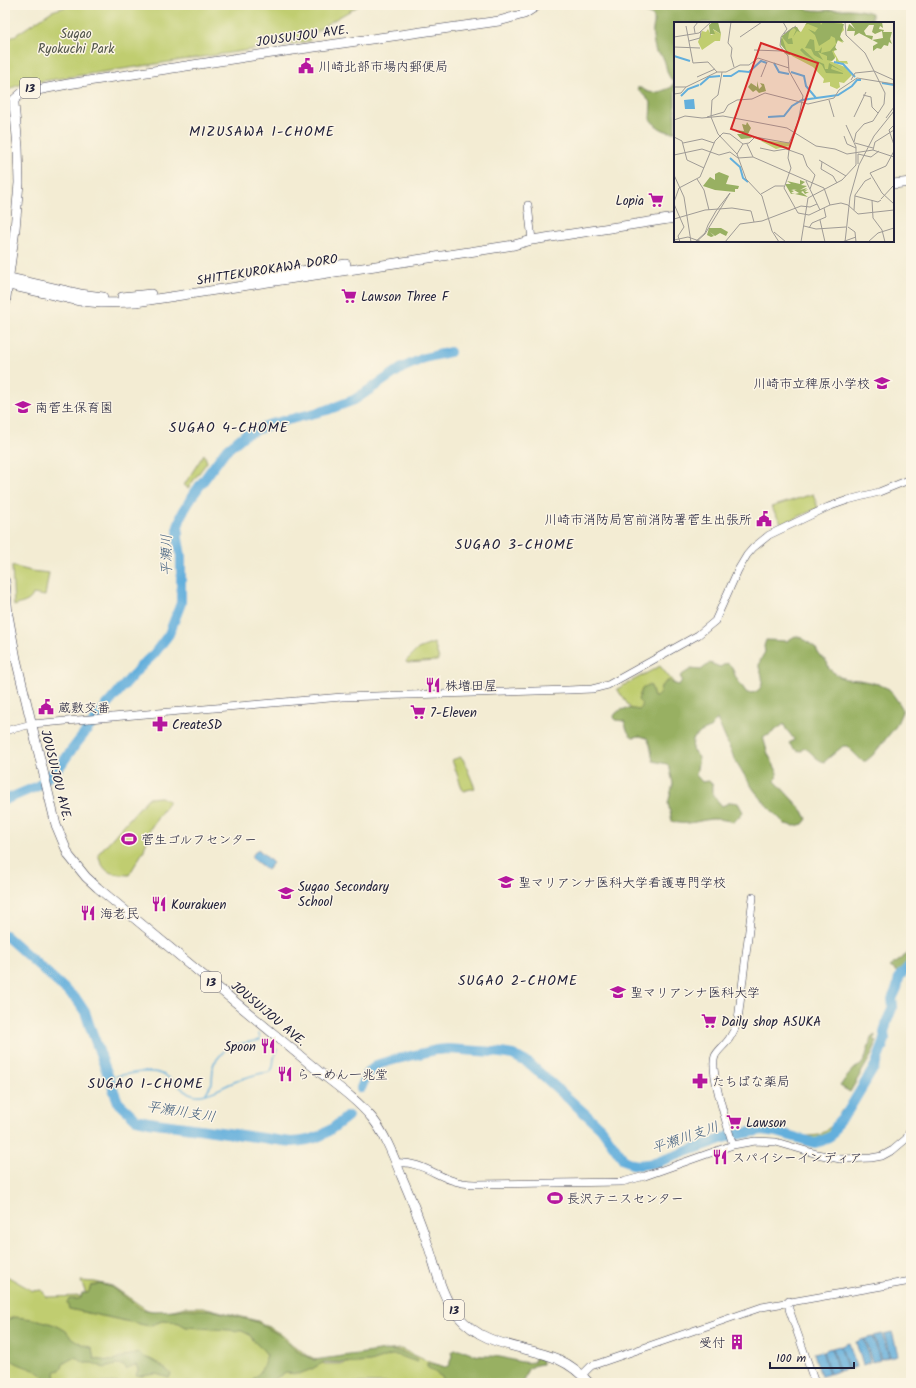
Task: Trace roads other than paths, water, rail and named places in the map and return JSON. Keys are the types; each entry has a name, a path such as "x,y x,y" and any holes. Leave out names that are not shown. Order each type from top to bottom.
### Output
{"main road":[{"name":"JOUSUIJOU AVE.","path":"5,305 17,207 18,147 14,100 22,93 68,84 265,54 499,21 524,14 538,5"},
{"path":"894,184 911,182"},
{"name":"SHITTEKUROKAWA DORO","path":"7,281 80,294 124,297 516,239 532,240 674,218"},
{"name":"JOUSUIJOU AVE.","path":"5,581 12,638 46,788 60,838 69,856 86,877 322,1074 352,1097 373,1119 389,1146 416,1212 443,1291 456,1313 468,1326 488,1338 544,1354 570,1366 582,1375 588,1383"}],"street":[{"path":"528,205 532,240"},
{"path":"5,732 32,724 342,697 568,690 602,687 619,680 698,635 709,626 715,620 738,570 747,555 769,535 828,507 848,500 870,495 911,479"},
{"path":"731,1140 713,1064 717,1052 729,1039 738,1020 753,896"},
{"path":"396,1163 407,1162 418,1165 451,1180 478,1185 622,1182 645,1176 731,1140 766,1141 792,1146 840,1160 860,1159 882,1156 893,1150 906,1139 911,1129"},
{"path":"582,1375 591,1366 762,1307 789,1301 911,1281"},
{"path":"789,1301 789,1309 815,1383"}],"water":[{"path":"258,849 273,863 267,870 251,857"},
{"path":"892,1332 898,1355 890,1357 884,1334"},
{"path":"882,1334 889,1357 881,1359 874,1336"},
{"path":"873,1337 880,1360 872,1362 865,1339"},
{"path":"864,1339 870,1362 863,1365 856,1342"},
{"path":"849,1343 856,1367 848,1369 841,1346"},
{"path":"840,1346 847,1369 839,1371 832,1348"},
{"path":"831,1348 838,1371 830,1374 823,1351"},
{"path":"822,1351 829,1374 821,1376 814,1353"}],"waterway":[{"name":"平瀬川","path":"5,800 38,786 61,765 106,706 140,667 154,654 169,634 181,603 181,556 178,539 178,526 182,514 193,495 225,451 246,434 271,424 327,410 354,400 402,368 424,358 450,352"},
{"name":"平瀬川支川","path":"5,935 77,1000 85,1012 118,1102 136,1119 291,1142 316,1138 348,1116"},
{"name":"平瀬川支川","path":"361,1088 368,1072 379,1064 393,1060 436,1050 447,1049 494,1052 513,1055 530,1064 601,1128 624,1160 632,1164 639,1165 655,1163 730,1136 762,1130 777,1132 815,1143 832,1135 838,1122 848,1111 875,1066 885,1040 884,1033 893,1006 892,999 897,988 899,977 911,964"},
{"path":"206,1093 212,1083 214,1063 228,1046 260,1040 259,1033"},
{"path":"116,1076 140,1072 159,1073 169,1078 190,1094 201,1095 213,1092 260,1073 270,1072 278,1049"}],"place":[{"name":"川崎北部市場内郵便局","path":"306,66"},
{"name":"Lopia","path":"656,200"},
{"name":"Lawson Three F","path":"349,296"},
{"name":"川崎市立稗原小学校","path":"882,383"},
{"name":"南菅生保育園","path":"23,407"},
{"name":"川崎市消防局宮前消防署菅生出張所","path":"764,519"},
{"name":"株増田屋","path":"433,685"},
{"name":"蔵敷交番","path":"46,707"},
{"name":"7-Eleven","path":"418,712"},
{"name":"CreateSD","path":"160,724"},
{"name":"菅生ゴルフセンター","path":"129,839"},
{"name":"聖マリアンナ医科大学看護専門学校","path":"506,882"},
{"name":"Sugao Secondary School","path":"286,893"},
{"name":"Kourakuen","path":"159,904"},
{"name":"海老民","path":"88,913"},
{"name":"聖マリアンナ医科大学","path":"618,992"},
{"name":"Daily shop ASUKA","path":"709,1021"},
{"name":"Spoon","path":"268,1046"},
{"name":"らーめん一兆堂","path":"285,1074"},
{"name":"たちばな薬局","path":"700,1081"},
{"name":"Lawson","path":"734,1122"},
{"name":"スパイシーインディア","path":"720,1157"},
{"name":"長沢テニスセンター","path":"555,1198"},
{"name":"受付","path":"737,1342"}],"district":[{"name":"MIZUSAWA 1-CHOME","path":"262,131"},
{"name":"SUGAO 4-CHOME","path":"229,427"},
{"name":"SUGAO 3-CHOME","path":"515,544"},
{"name":"SUGAO 2-CHOME","path":"518,980"},
{"name":"SUGAO 1-CHOME","path":"146,1083"}],"park label":[{"name":"Sugao Ryokuchi Park","path":"76,40"}]}
